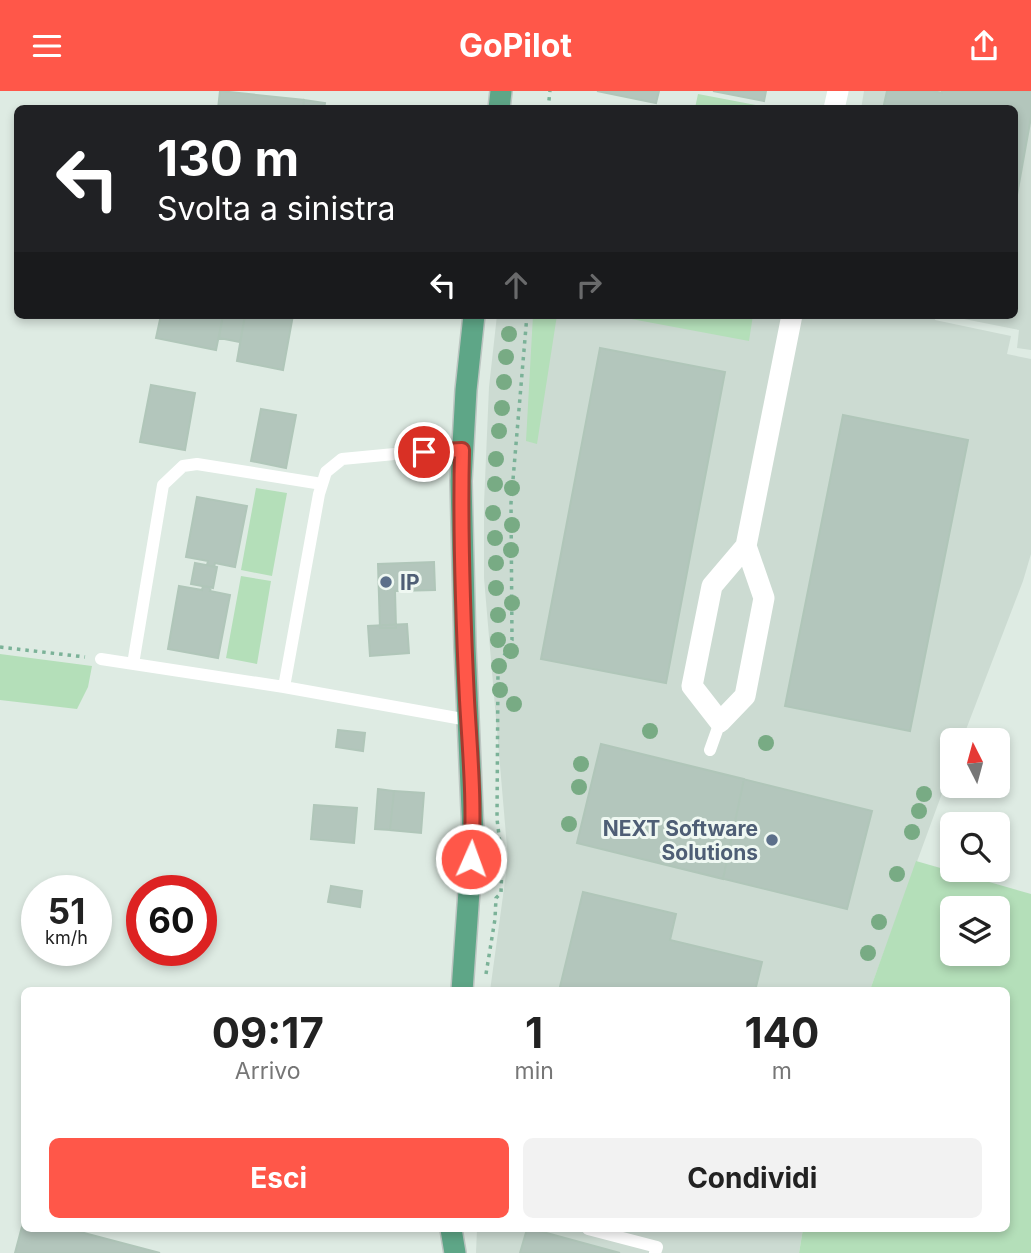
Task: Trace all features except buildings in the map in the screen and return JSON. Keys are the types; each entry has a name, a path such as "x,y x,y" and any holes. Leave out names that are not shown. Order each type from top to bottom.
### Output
{"main road":[{"path":"462,987 473,834 461,541 462,450 474,319"},
{"path":"448,1253 450,1232"},
{"path":"451,1232 455,1253"}],"street":[{"path":"746,546 764,598 746,696 720,722 692,686 712,586 746,546 791,319"}],"lane":[{"path":"284,687 319,494 326,472 342,459 462,450"},
{"path":"133,664 163,485 183,466 197,464 322,484"},
{"path":"102,659 284,687 468,720"},
{"path":"710,750 720,722"},
{"path":"600,1232 657,1247 655,1253"}],"path":[{"path":"485,981 496,898 501,893 502,860 497,819 498,668 512,640 511,503 527,319"},
{"path":"0,647 102,659"}],"shaded area":[{"path":"864,91 1031,91 1031,350 1017,348 1019,330 964,319 1018,319 1018,105 862,105"},
{"path":"497,319 935,319 1011,336 1007,354 1031,359 1031,554 967,728 940,728 940,798 871,987 491,987 508,859 484,578 489,387"},
{"path":"477,1232 802,1232 799,1253 476,1253"}],"green space":[{"path":"698,94 756,105 696,105"},
{"path":"533,319 556,319 537,444 526,441"},
{"path":"631,319 752,319 749,341"},
{"path":"256,488 287,493 272,576 241,570"},
{"path":"241,576 271,581 257,664 226,658"},
{"path":"0,654 92,666 88,687 77,709 0,700"},
{"path":"916,861 940,868 940,882 989,882 1031,894 1031,1253 799,1253 802,1232 1010,1232 1010,987 871,987"}],"place":[{"name":"IP","path":"386,582"},
{"name":"NEXT Software Solutions","path":"772,840"}],"route":[{"path":"424,452 462,450 461,541 472,801 471,859"}]}
